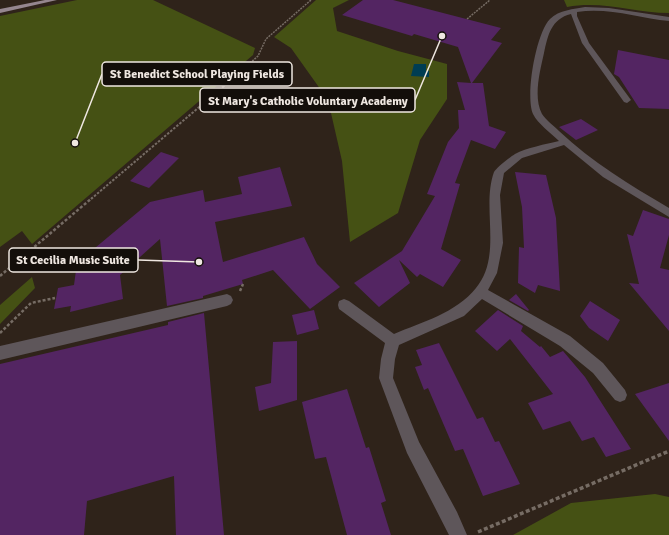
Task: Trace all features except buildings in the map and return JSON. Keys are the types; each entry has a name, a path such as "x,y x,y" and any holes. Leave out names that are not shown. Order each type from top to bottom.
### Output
{"main road":[{"path":"0,11 54,0"}],"street":[{"path":"669,19 607,9 574,11 554,17 548,25 540,54 534,93 537,113 564,142 585,159 669,213"},
{"path":"574,11 574,16 586,43 627,100"},
{"path":"393,341 459,312 481,292 491,272 497,243 495,194 499,172 519,156 564,142"},
{"path":"481,292 564,341 598,368 620,395"},
{"path":"0,353 227,300"},
{"path":"344,305 393,341"},
{"path":"393,341 388,359 386,378 413,447 451,518 458,535"}],"path":[{"path":"0,276 232,80 258,56 266,39 312,0"},
{"path":"467,19 490,0"},
{"path":"0,333 31,303 55,298"},
{"path":"470,535 669,451"}],"green space":[{"path":"77,0 153,0 255,48 253,55 32,244 22,231 0,247 0,16"},
{"path":"316,0 349,0 333,8 337,31 398,51 447,64 447,99 420,140 398,213 350,242 342,161 328,100 291,48 274,37"},
{"path":"564,0 669,0 669,13 593,5 567,7"},
{"path":"32,277 35,288 0,324 0,305"},
{"path":"655,494 669,497 669,535 513,535 571,503"}],"water":[{"path":"414,64 426,64 426,71 429,71 429,77 411,76"}],"place":[{"name":"St Mary's Catholic Voluntary Academy","path":"442,36"},
{"name":"St Benedict School Playing Fields","path":"75,143"},
{"name":"St Cecilia Music Suite","path":"199,262"}]}
